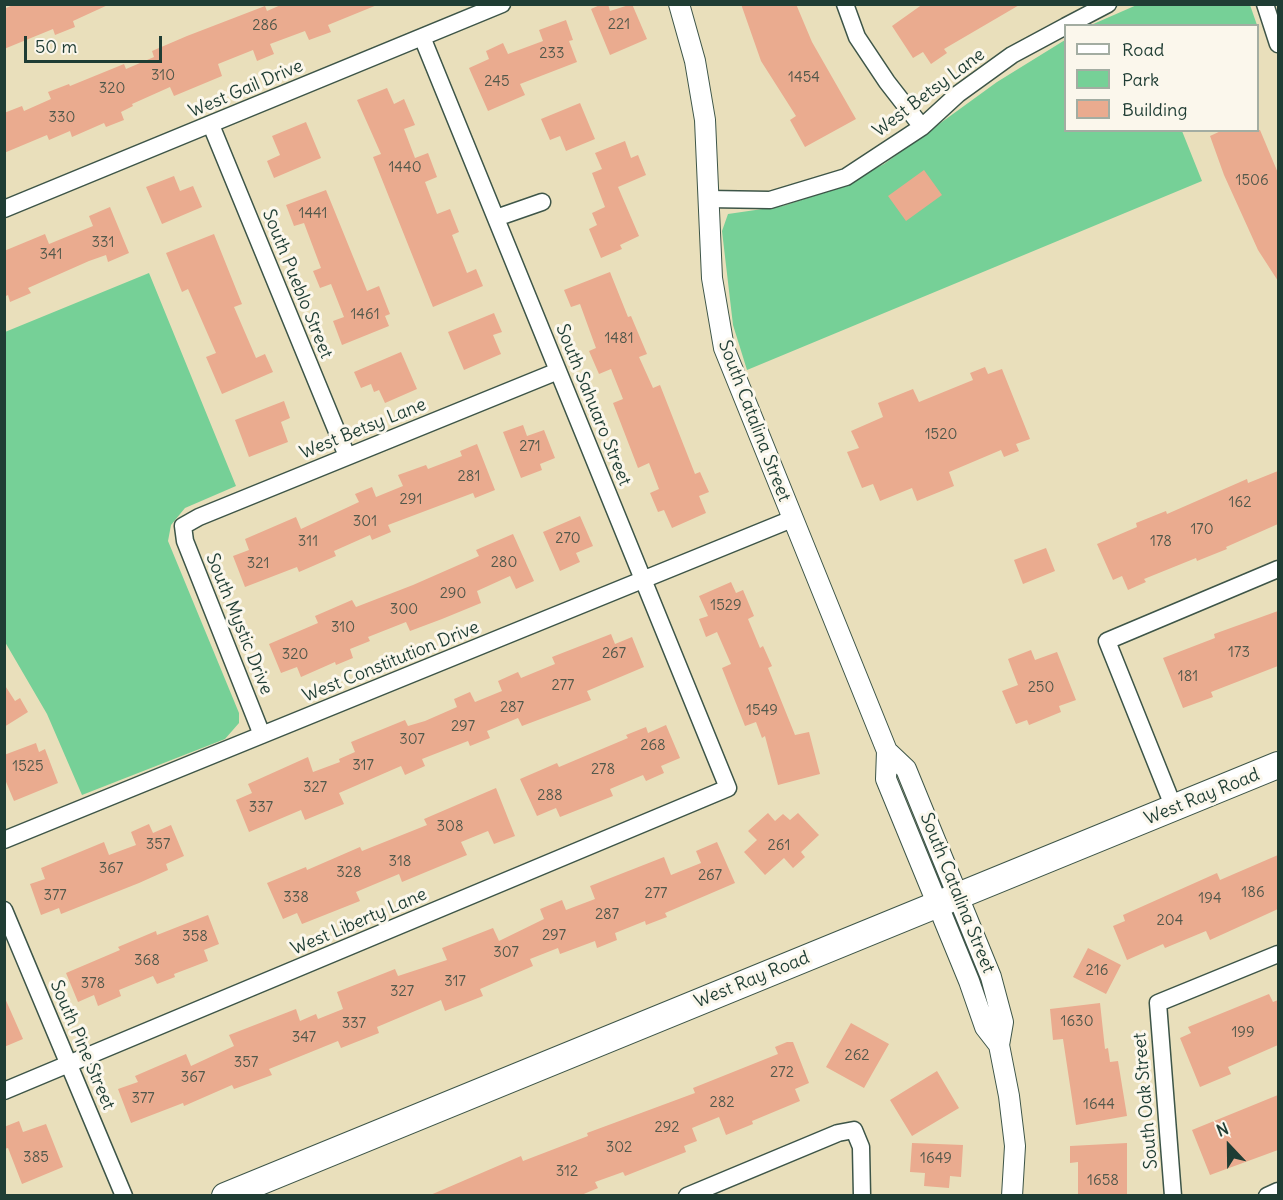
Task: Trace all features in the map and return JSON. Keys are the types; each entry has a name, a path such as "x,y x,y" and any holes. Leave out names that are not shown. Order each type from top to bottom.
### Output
{"main road":[{"name":"West Ray Road","path":"225,1196 1278,765"}],"street":[{"name":"West Gail Drive","path":"4,209 502,4"},
{"name":"South Catalina Street","path":"679,4 694,61 705,120 712,279 723,348 887,751 886,778 947,900 969,981 985,1027 999,1046 1009,1096 1015,1146 1012,1196"},
{"path":"844,4 857,37 922,127"},
{"name":"West Betsy Lane","path":"1070,24 1108,4"},
{"path":"1264,4 1278,45"},
{"name":"West Betsy Lane","path":"708,199 770,200 800,193 846,177 922,127 958,94 1012,56 1064,27"},
{"name":"South Sahuaro Street","path":"422,36 728,788"},
{"name":"South Pueblo Street","path":"211,125 347,456"},
{"path":"496,218 542,202"},
{"name":"West Betsy Lane","path":"183,526 199,517 558,371"},
{"name":"West Constitution Drive","path":"4,840 792,519"},
{"name":"South Mystic Drive","path":"183,526 185,541 262,735"},
{"path":"1174,808 1107,641 1278,569"},
{"name":"West Liberty Lane","path":"4,1091 728,788"},
{"name":"South Pine Street","path":"4,910 124,1196"},
{"name":"South Oak Street","path":"1173,1196 1158,1003 1278,954"},
{"path":"687,1196 838,1133 854,1130 861,1147 862,1196"},
{"path":"1267,1196 1278,1191"}],"green space":[{"path":"1139,4 1250,5 1257,24 1093,24"},
{"path":"1064,41 1064,132 1182,132 1202,181 747,370 733,325 722,231 728,214 783,206 838,188 884,164 997,82"},
{"path":"149,273 236,486 185,508 171,525 168,541 239,713 239,723 225,739 82,795 47,714 5,642 5,332"}],"building":[{"path":"15,4 110,4 73,21 75,27 55,35 53,29 4,49 4,9"},
{"path":"283,4 377,5 328,25 331,32 309,40 305,31 270,44 274,54 257,61 253,50 218,64 222,76 174,96 170,87 132,104 133,106 121,112 124,120 106,127 104,123 72,137 70,131 49,140 47,135 4,153 4,113 22,106 24,111 51,99 48,92 69,84 70,86 124,64 126,69 154,57 152,51 187,36 265,6 267,11"},
{"path":"608,4 610,11 632,4 647,39 610,55 591,9"},
{"path":"741,4 796,4 812,42 856,119 805,147 790,120 796,116 761,61"},
{"path":"923,4 1021,4 944,49 947,53 931,64 923,52 913,58 892,26"},
{"path":"566,20 573,40 569,41 577,62 520,84 525,95 488,111 469,68 489,59 486,51 503,43 508,54 543,41 539,30"},
{"path":"387,88 394,104 404,99 415,125 404,129 415,158 428,153 437,177 425,182 437,214 450,209 459,232 452,235 467,273 476,269 483,286 433,307 373,157 381,154 357,100"},
{"path":"580,103 595,139 566,151 560,136 550,140 541,119"},
{"path":"306,122 321,158 274,178 267,161 280,155 272,136"},
{"path":"1260,130 1278,173 1278,281 1258,250 1224,175 1210,136 1219,132 1259,132"},
{"path":"625,141 631,158 638,155 646,175 618,187 639,236 620,245 622,249 601,258 589,229 597,225 592,213 605,207 592,173 602,169 595,153"},
{"path":"924,170 942,195 906,221 888,196"},
{"path":"174,176 180,191 193,186 202,207 162,224 146,187"},
{"path":"326,190 367,291 379,286 390,314 385,316 389,326 342,345 333,321 344,317 331,284 320,288 313,271 321,268 304,223 294,226 286,205"},
{"path":"110,207 129,253 108,262 106,255 89,261 28,288 31,293 10,302 8,295 4,297 4,251 45,234 49,244 93,226 89,216"},
{"path":"214,234 242,304 234,307 256,358 265,354 273,372 222,394 206,357 216,353 188,289 182,292 166,253"},
{"path":"610,272 628,317 631,316 647,354 639,357 653,388 660,385 695,474 700,472 709,492 699,496 706,513 672,528 664,510 658,512 650,493 659,489 649,463 638,468 613,403 623,399 611,369 599,374 589,351 596,348 580,304 571,307 564,290"},
{"path":"494,313 502,332 493,335 501,354 464,370 448,332"},
{"path":"401,352 417,389 385,403 379,390 374,392 371,384 361,388 354,372"},
{"path":"985,367 988,374 1002,369 1030,439 1016,444 1019,451 1004,457 1001,450 949,472 954,486 917,501 912,488 880,501 873,484 862,488 847,452 859,448 851,431 883,417 878,403 913,389 919,402 973,380 970,373"},
{"path":"284,401 290,418 281,422 288,442 249,457 235,420"},
{"path":"523,425 527,436 544,430 555,458 540,464 542,470 521,478 503,432"},
{"path":"477,444 495,490 475,498 473,493 388,525 391,532 372,540 370,535 334,551 336,556 299,572 297,567 245,587 233,556 249,550 245,539 296,517 301,529 359,502 355,494 372,487 376,497 403,486 398,475 426,465 428,469 462,456 460,451"},
{"path":"1278,471 1278,524 1226,547 1227,549 1197,561 1196,558 1144,579 1146,582 1128,590 1122,576 1113,580 1097,544 1137,527 1136,523 1166,511 1167,514 1247,479 1248,483"},
{"path":"580,516 593,546 576,553 580,562 560,571 543,532"},
{"path":"513,534 534,581 516,589 510,576 477,591 481,603 410,631 406,622 368,637 370,641 350,649 353,658 336,665 335,662 301,677 297,667 281,673 269,644 318,623 315,616 352,600 356,607 413,585 479,556 476,550"},
{"path":"1046,548 1055,571 1023,584 1014,560"},
{"path":"731,582 736,593 743,590 754,616 748,619 760,648 763,646 772,666 768,668 795,735 809,732 820,774 778,785 765,736 762,738 756,722 745,726 722,668 731,664 717,632 706,637 699,619 708,616 699,596"},
{"path":"1278,611 1278,666 1211,692 1213,697 1183,708 1163,658 1215,638 1214,634"},
{"path":"611,634 615,644 632,637 644,667 587,691 591,700 522,726 518,718 487,731 490,738 470,746 468,741 422,759 425,766 405,775 401,766 339,793 344,804 305,820 301,810 249,832 236,800 252,793 248,784 308,757 313,772 340,762 339,759 355,752 351,742 405,720 408,726 425,721 457,707 454,699 470,692 475,702 502,691 498,681 518,672 521,678 555,664 552,657"},
{"path":"1031,650 1035,660 1057,652 1076,700 1059,706 1061,712 1029,725 1027,720 1016,724 1002,691 1018,685 1008,659"},
{"path":"4,684 15,701 20,698 28,712 4,727"},
{"path":"666,725 680,758 661,766 664,773 646,781 643,775 610,789 613,796 560,817 556,808 537,816 520,779 557,763 559,767 628,738 626,735 646,727 648,733"},
{"path":"36,743 39,752 45,749 58,783 14,801 4,777 4,755"},
{"path":"496,788 515,836 494,844 488,831 461,842 467,855 402,882 399,874 356,892 360,901 302,924 297,913 283,919 267,883 306,867 307,870 360,847 362,851 427,825 424,819"},
{"path":"768,813 775,821 783,814 790,820 798,813 819,835 801,852 805,857 793,868 784,858 765,875 744,852 757,840 748,831"},
{"path":"149,824 153,833 171,825 184,856 166,864 168,870 139,883 61,914 59,908 41,915 30,884 45,879 41,868 104,842 109,855 136,845 131,832"},
{"path":"717,842 735,883 665,913 667,917 646,925 645,921 615,933 617,940 597,948 595,941 560,954 558,948 530,959 533,966 480,989 483,996 445,1011 441,1000 377,1027 379,1033 341,1048 338,1041 269,1069 272,1075 234,1089 232,1085 184,1106 183,1103 131,1123 118,1089 138,1082 135,1076 186,1054 191,1066 234,1046 229,1035 296,1009 300,1021 316,1014 318,1019 343,1009 337,992 395,969 398,976 447,960 442,948 493,928 499,941 544,919 540,909 562,900 566,910 595,899 590,886 664,857 671,875 701,863 696,851"},
{"path":"1278,855 1278,909 1210,940 1206,931 1165,948 1163,944 1127,960 1113,926 1125,921 1123,915 1217,873 1220,880"},
{"path":"208,915 219,944 204,950 208,961 174,974 175,977 157,984 153,976 119,990 121,996 98,1006 94,995 78,1002 66,973 120,950 118,947 156,931 157,935"},
{"path":"1088,948 1121,965 1106,994 1073,977"},
{"path":"1269,994 1273,1002 1278,1000 1278,1045 1228,1067 1231,1074 1200,1087 1180,1038 1191,1033 1188,1027"},
{"path":"4,996 23,1039 4,1047"},
{"path":"1100,1003 1105,1049 1108,1048 1110,1062 1118,1061 1127,1116 1076,1125 1063,1039 1053,1040 1050,1009"},
{"path":"851,1023 889,1044 864,1088 826,1067"},
{"path":"793,1042 809,1083 795,1089 800,1101 752,1121 753,1124 726,1135 719,1117 692,1128 697,1141 684,1146 686,1152 625,1176 623,1172 595,1182 598,1188 579,1196 428,1196 521,1156 523,1161 588,1136 587,1133 695,1093 693,1088 778,1054 775,1047"},
{"path":"937,1071 959,1108 912,1136 890,1100"},
{"path":"1278,1095 1278,1150 1210,1175 1192,1130"},
{"path":"19,1121 23,1132 46,1124 63,1167 22,1184 8,1148 4,1149 4,1127"},
{"path":"912,1143 963,1145 961,1177 950,1176 949,1188 924,1186 925,1173 910,1172"},
{"path":"1127,1143 1127,1196 1078,1196 1078,1162 1070,1163 1070,1146"}]}
